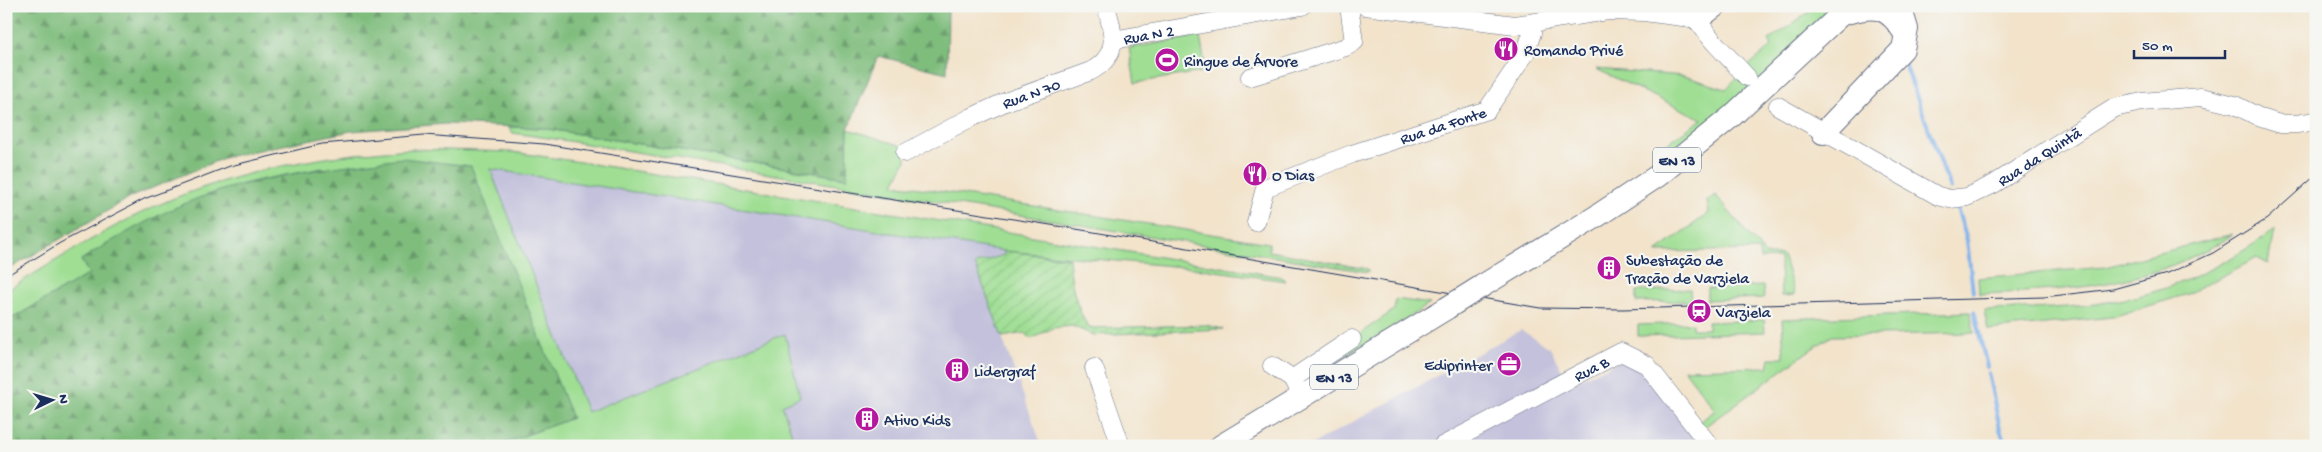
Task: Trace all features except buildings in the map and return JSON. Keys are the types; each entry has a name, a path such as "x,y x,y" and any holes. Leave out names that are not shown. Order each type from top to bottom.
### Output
{"main road":[{"path":"1823,133 1897,58 1903,49 1906,37 1906,22 1900,6"},
{"path":"1845,9 1881,8 1889,13 1906,37"},
{"name":"EN 13","path":"1221,446 1297,388 1447,308 1594,218 1659,175 1732,116 1845,9"}],"street":[{"path":"1106,6 1113,40"},
{"name":"Rua N 2","path":"1113,40 1302,6"},
{"path":"1250,78 1346,47 1354,42 1349,6"},
{"path":"1365,6 1501,24 1523,25 1608,8 1644,12 1700,11 1713,41 1747,77"},
{"path":"1497,6 1501,24"},
{"name":"Rua da Fonte","path":"1256,222 1265,188 1352,154 1488,110 1525,54 1534,23"},
{"name":"Rua N 70","path":"905,152 1005,102 1097,68 1108,57 1113,40"},
{"name":"Rua da Quintã","path":"1778,106 1938,196 1950,199 1967,197 1994,184 2114,108 2142,102 2201,97 2235,105 2261,118 2280,124 2316,121"},
{"path":"1272,366 1297,388 1352,339"},
{"name":"Rua B","path":"1442,446 1467,440 1621,352 1647,365 1710,446"},
{"path":"1094,368 1121,446"}],"shaded area":[{"path":"471,166 1004,251 1005,255 975,264 1042,446 796,446 782,404 784,334 572,418"},
{"path":"1521,330 1550,348 1569,384 1623,360 1639,366 1701,446 1309,446"}],"green space":[{"path":"6,6 948,6 947,73 878,56 848,129 847,178 542,128 446,124 351,131 226,157 131,197 6,271"},
{"path":"1818,6 1834,6 1762,78 1666,156 1658,156 1653,153 1702,119 1596,69 1684,76 1726,89 1748,66 1772,46 1769,40"},
{"name":"Ringue de Árvore","path":"1200,36 1206,71 1135,83 1129,48"},
{"path":"508,127 542,128 846,178 848,129 905,147 906,160 894,184 1269,243 1269,251 1368,269 1368,272 513,133"},
{"path":"413,149 513,152 587,163 1282,277 1286,281 1195,268 1004,251 490,169 587,412 785,334 800,397 782,405 796,446 497,446 572,418 322,168 236,186 156,218 81,260 89,274 6,322 6,291 108,230 150,208 201,188 290,164 382,151"},
{"path":"402,158 471,166 572,418 497,446 6,446 6,322 89,274 81,260 158,216 219,191 260,180"},
{"path":"1715,195 1766,255 1783,255 1795,295 1781,296 1780,258 1760,259 1759,250 1656,252 1709,213 1707,201"},
{"path":"2274,230 2268,264 2257,258 2188,294 2112,317 1988,330 1984,310 2033,309 2098,304 2157,291 2178,284 2218,265"},
{"path":"2233,234 2174,265 2120,281 2064,289 1979,294 1978,278 2105,267"},
{"path":"1004,251 1069,258 1074,294 1089,328 1206,325 1223,329 1093,335 1072,326 1053,328 1031,339 1025,333 1002,337 975,264 1004,255"},
{"path":"1763,286 1764,298 1707,300 1707,288"},
{"path":"1690,289 1691,301 1636,302 1636,291"},
{"path":"1396,299 1430,304 1301,384 1303,376 1357,340 1362,332 1394,310"},
{"path":"1970,312 1974,333 1832,336 1703,428 1698,423 1715,410 1684,369 1768,367 1770,358 1784,358 1782,319"},
{"path":"1764,320 1765,332 1638,336 1638,325 1692,323 1692,329 1708,329 1708,322"}],"waterway":[{"path":"1905,64 1950,188"},
{"path":"1956,205 1967,240 1973,292"},
{"path":"1974,312 1987,367"},
{"path":"1988,373 2000,429 2006,446"}],"tram line":[{"path":"6,276 60,243 144,199 230,166 322,144 424,135 544,144 1082,230 1540,308 1623,309 2044,297 2113,289 2167,274 2213,253 2267,219 2316,175"}],"place":[{"name":"Romando Privé","path":"1506,49"},
{"name":"Ringue de Árvore","path":"1167,60"},
{"name":"O Dias","path":"1255,174"},
{"name":"Subestação de Tração de Varziela","path":"1609,268"},
{"name":"Varziela","path":"1699,311"},
{"name":"Ediprinter","path":"1509,364"},
{"name":"Lidergraf","path":"957,370"},
{"name":"Ativo Kids","path":"867,419"}]}
